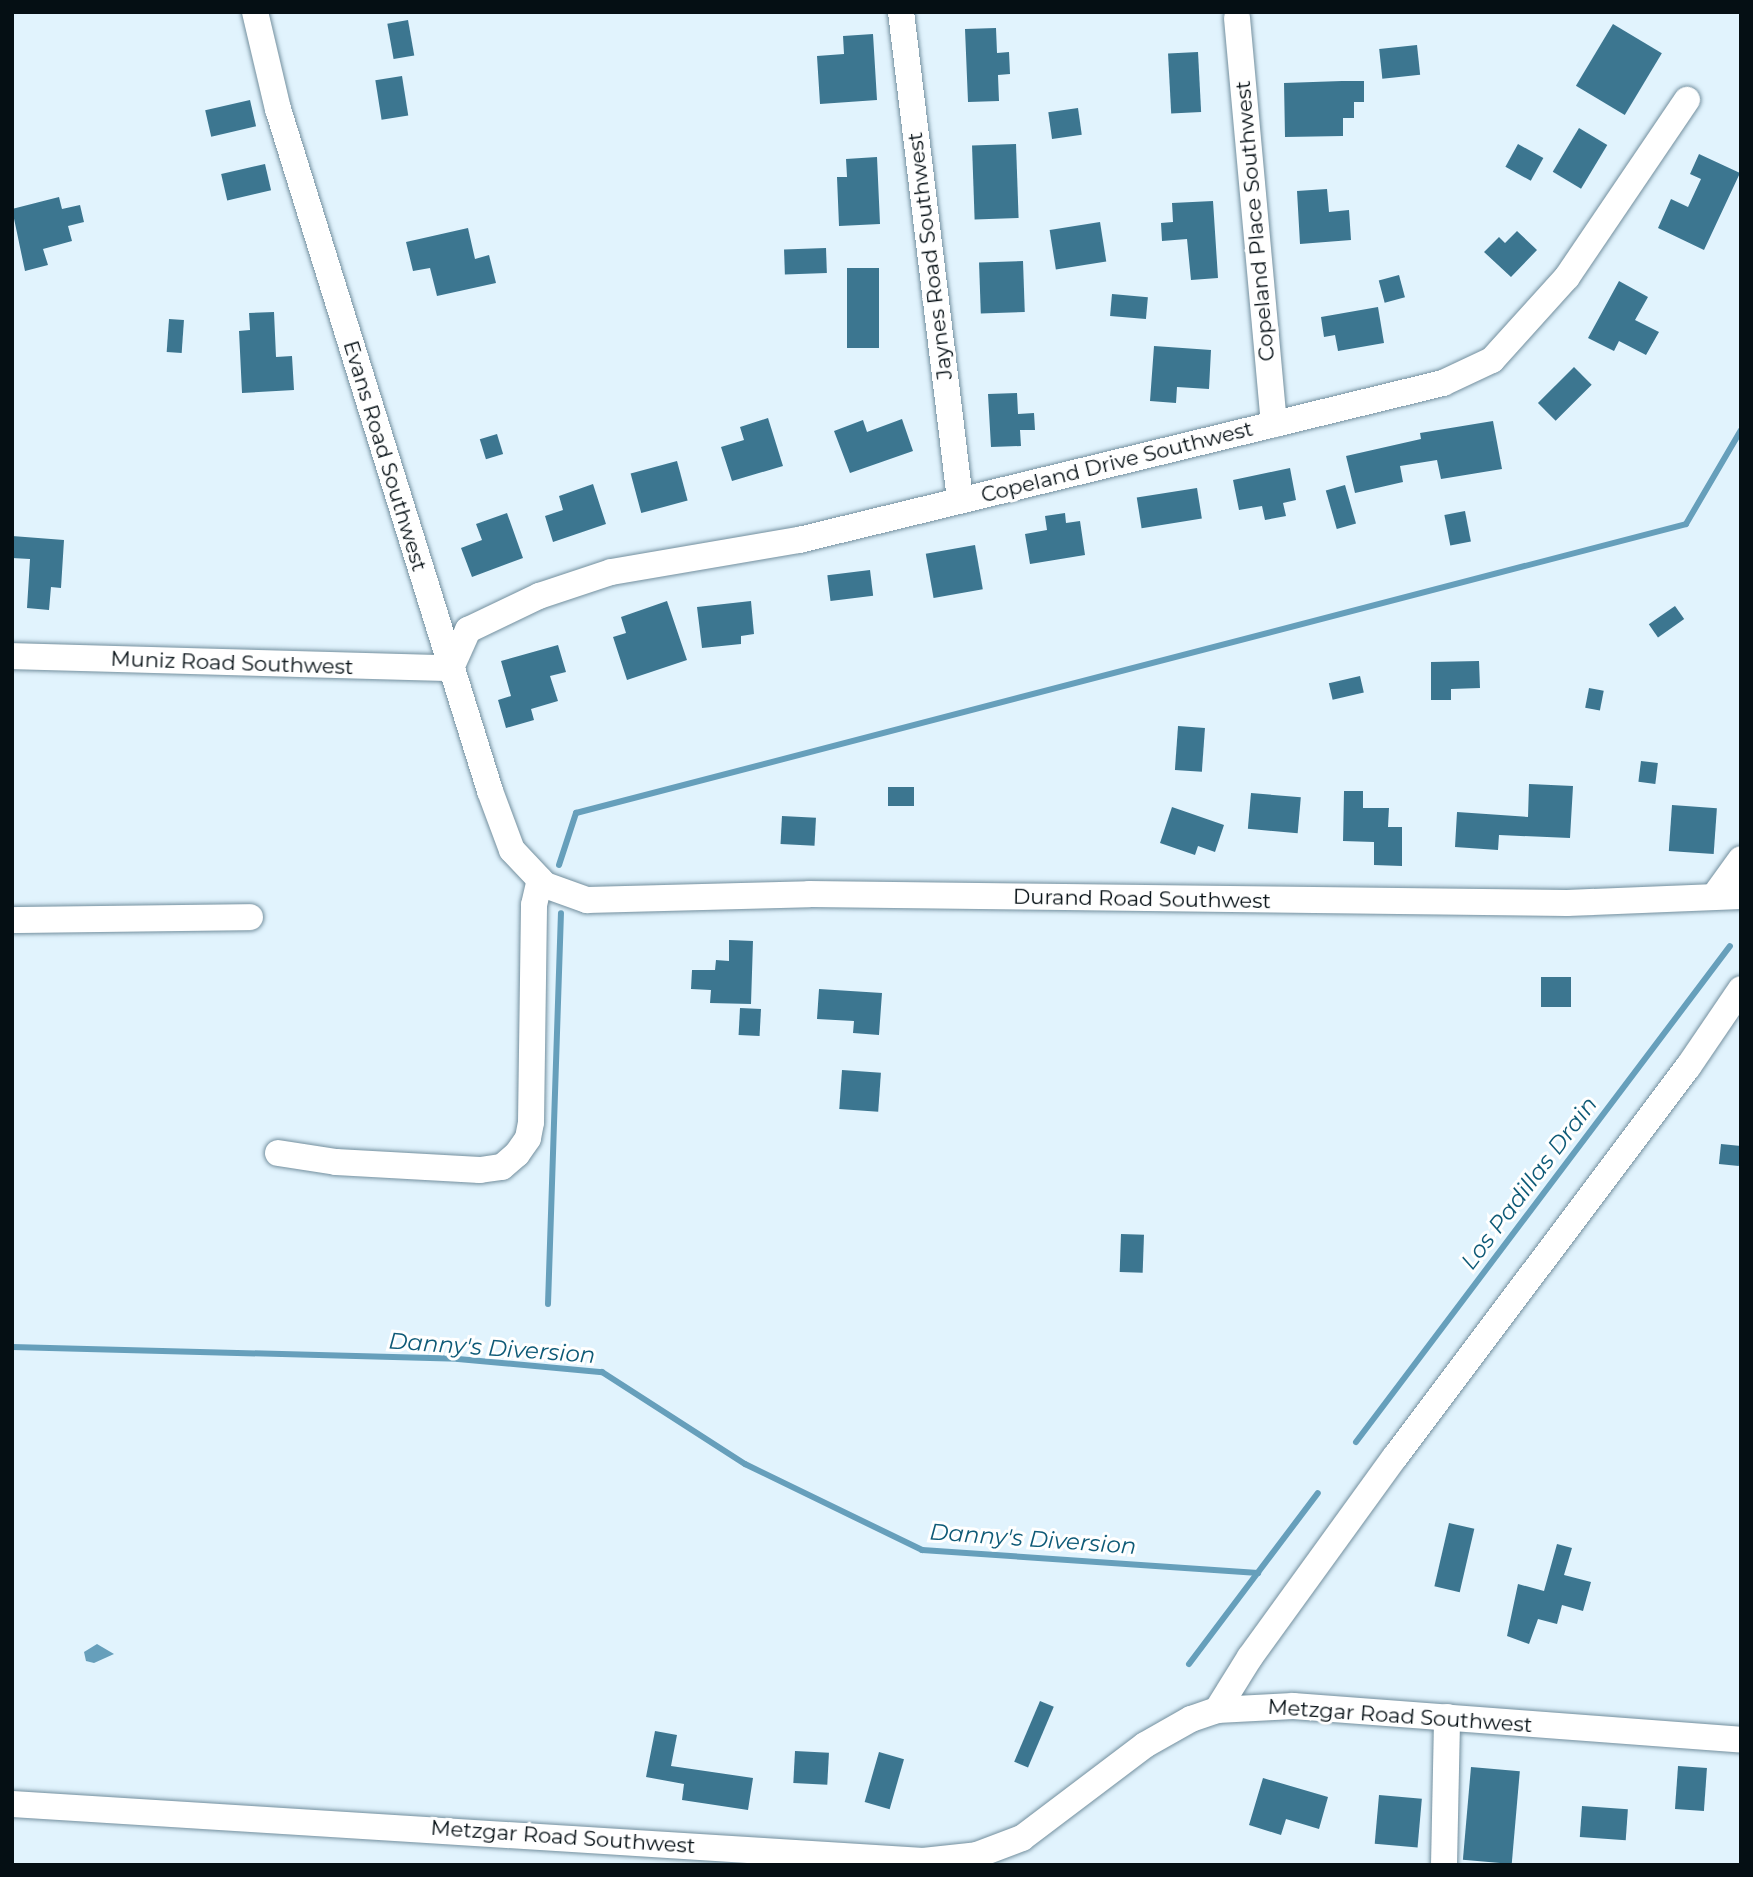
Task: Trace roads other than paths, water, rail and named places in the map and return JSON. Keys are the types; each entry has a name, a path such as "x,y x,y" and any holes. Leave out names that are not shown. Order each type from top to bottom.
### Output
{"street":[{"name":"Evans Road Southwest","path":"255,12 278,109 451,668 512,850 543,883"},
{"name":"Jaynes Road Southwest","path":"901,12 960,500"},
{"name":"Copeland Place Southwest","path":"1237,18 1273,424"},
{"name":"Copeland Drive Southwest","path":"451,668 468,629 539,596 611,572 799,540 1443,383 1492,360 1567,277 1687,100"},
{"name":"Muniz Road Southwest","path":"12,656 451,668"},
{"path":"1728,896 1741,859"},
{"name":"Durand Road Southwest","path":"543,883 587,900 809,894 1567,903 1728,896"},
{"path":"278,1153 336,1162 480,1170 502,1167 517,1154 531,1122 534,905 543,883"},
{"path":"12,920 250,917"},
{"path":"1217,1710 1250,1657 1387,1468 1680,1078 1741,989"},
{"name":"Metzgar Road Southwest","path":"12,1804 749,1857 923,1861 999,1849 1044,1825 1168,1731 1217,1710 1293,1706 1741,1740"},
{"path":"1444,1865 1447,1717"}],"water":[{"path":"97,1644 114,1654 94,1663 86,1661 84,1652"}],"waterway":[{"path":"559,865 576,813 1686,524 1741,430"},
{"path":"548,1304 561,913"},
{"name":"Los Padillas Drain","path":"1356,1442 1730,946"},
{"name":"Danny's Diversion","path":"12,1347 458,1359 602,1372 745,1464 922,1550 1258,1573"},
{"path":"1189,1664 1318,1493"}]}
